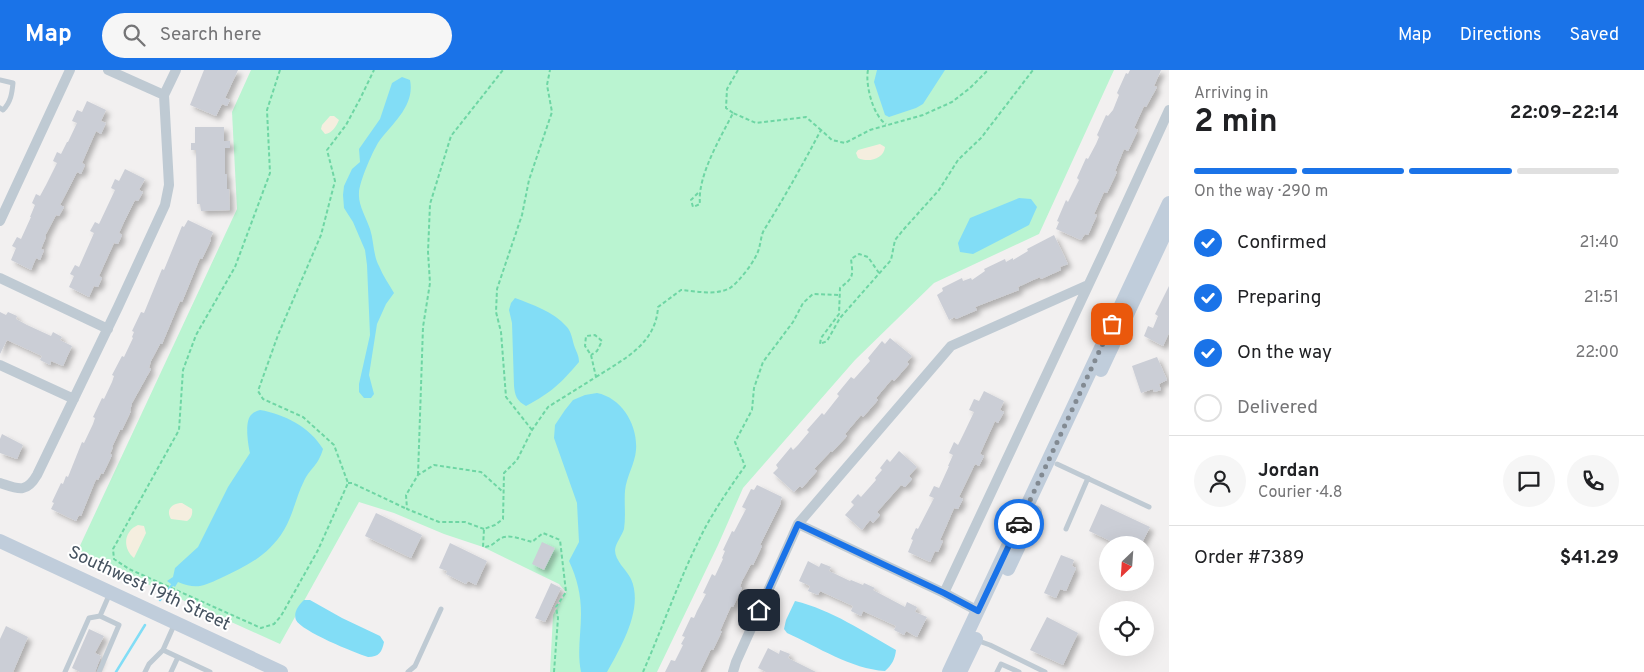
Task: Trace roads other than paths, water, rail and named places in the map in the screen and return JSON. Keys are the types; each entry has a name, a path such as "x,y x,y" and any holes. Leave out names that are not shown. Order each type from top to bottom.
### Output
{"main road":[{"path":"949,672 1169,203"},
{"path":"960,672 1169,226"},
{"name":"Southwest 19th Street","path":"0,541 281,672"}],"street":[{"path":"0,222 70,70"},
{"path":"108,70 164,95"},
{"path":"0,483 16,489 23,489 32,484 108,329 165,205 169,184 164,95 176,70"},
{"path":"944,593 1169,110"},
{"path":"0,278 108,329"},
{"path":"733,672 798,524 951,346 1088,285"},
{"path":"0,365 74,399"},
{"path":"798,524 978,611"}],"lane":[{"path":"0,80 13,83 7,106 2,110 0,108"},
{"path":"1057,464 1149,507"},
{"path":"1066,529 1088,478"},
{"path":"100,616 111,592"},
{"path":"408,672 415,669 441,609"},
{"path":"66,672 89,618 100,616 119,625 99,672"},
{"path":"145,672 149,664 163,650 175,622"},
{"path":"975,640 990,645 1045,672"},
{"path":"163,650 199,670 210,672"},
{"path":"171,672 178,657"},
{"path":"997,672 1001,664 1019,672"}],"water":[{"path":"877,70 945,70 923,104 889,117 885,115 874,82"},
{"path":"402,77 410,80 411,89 409,97 402,113 374,150 364,174 359,193 377,262 394,293 386,304 377,324 369,375 374,394 371,398 364,398 359,392 359,384 370,335 367,265 365,250 353,222 344,208 344,186 352,169 360,162 359,149 380,119 392,83"},
{"path":"1019,198 1031,199 1037,207 1029,225 973,254 960,252 958,243 970,218"},
{"path":"515,298 542,309 561,321 570,331 579,360 561,382 526,406 517,398 514,386 512,323 509,310"},
{"path":"597,393 614,400 627,414 636,441 634,460 626,486 624,529 615,550 615,554 631,579 635,602 629,627 607,672 581,672 579,657 580,600 576,580 569,561 579,542 577,503 554,438 555,425 573,400"},
{"path":"260,410 287,418 304,428 318,441 323,449 319,459 304,481 284,530 264,553 240,569 209,583 200,586 190,586 178,582 175,587 167,581 173,577 175,568 198,547 228,487 250,453 247,432 248,421 252,414"},
{"path":"304,600 310,600 380,636 384,642 381,651 375,656 368,657 341,646 300,625 296,620 295,614"},
{"path":"795,601 835,616 896,650 891,664 885,671 860,666 847,662 787,633 784,629 786,620"}],"waterway":[{"path":"160,600 173,584"},
{"path":"116,672 145,625"}]}
